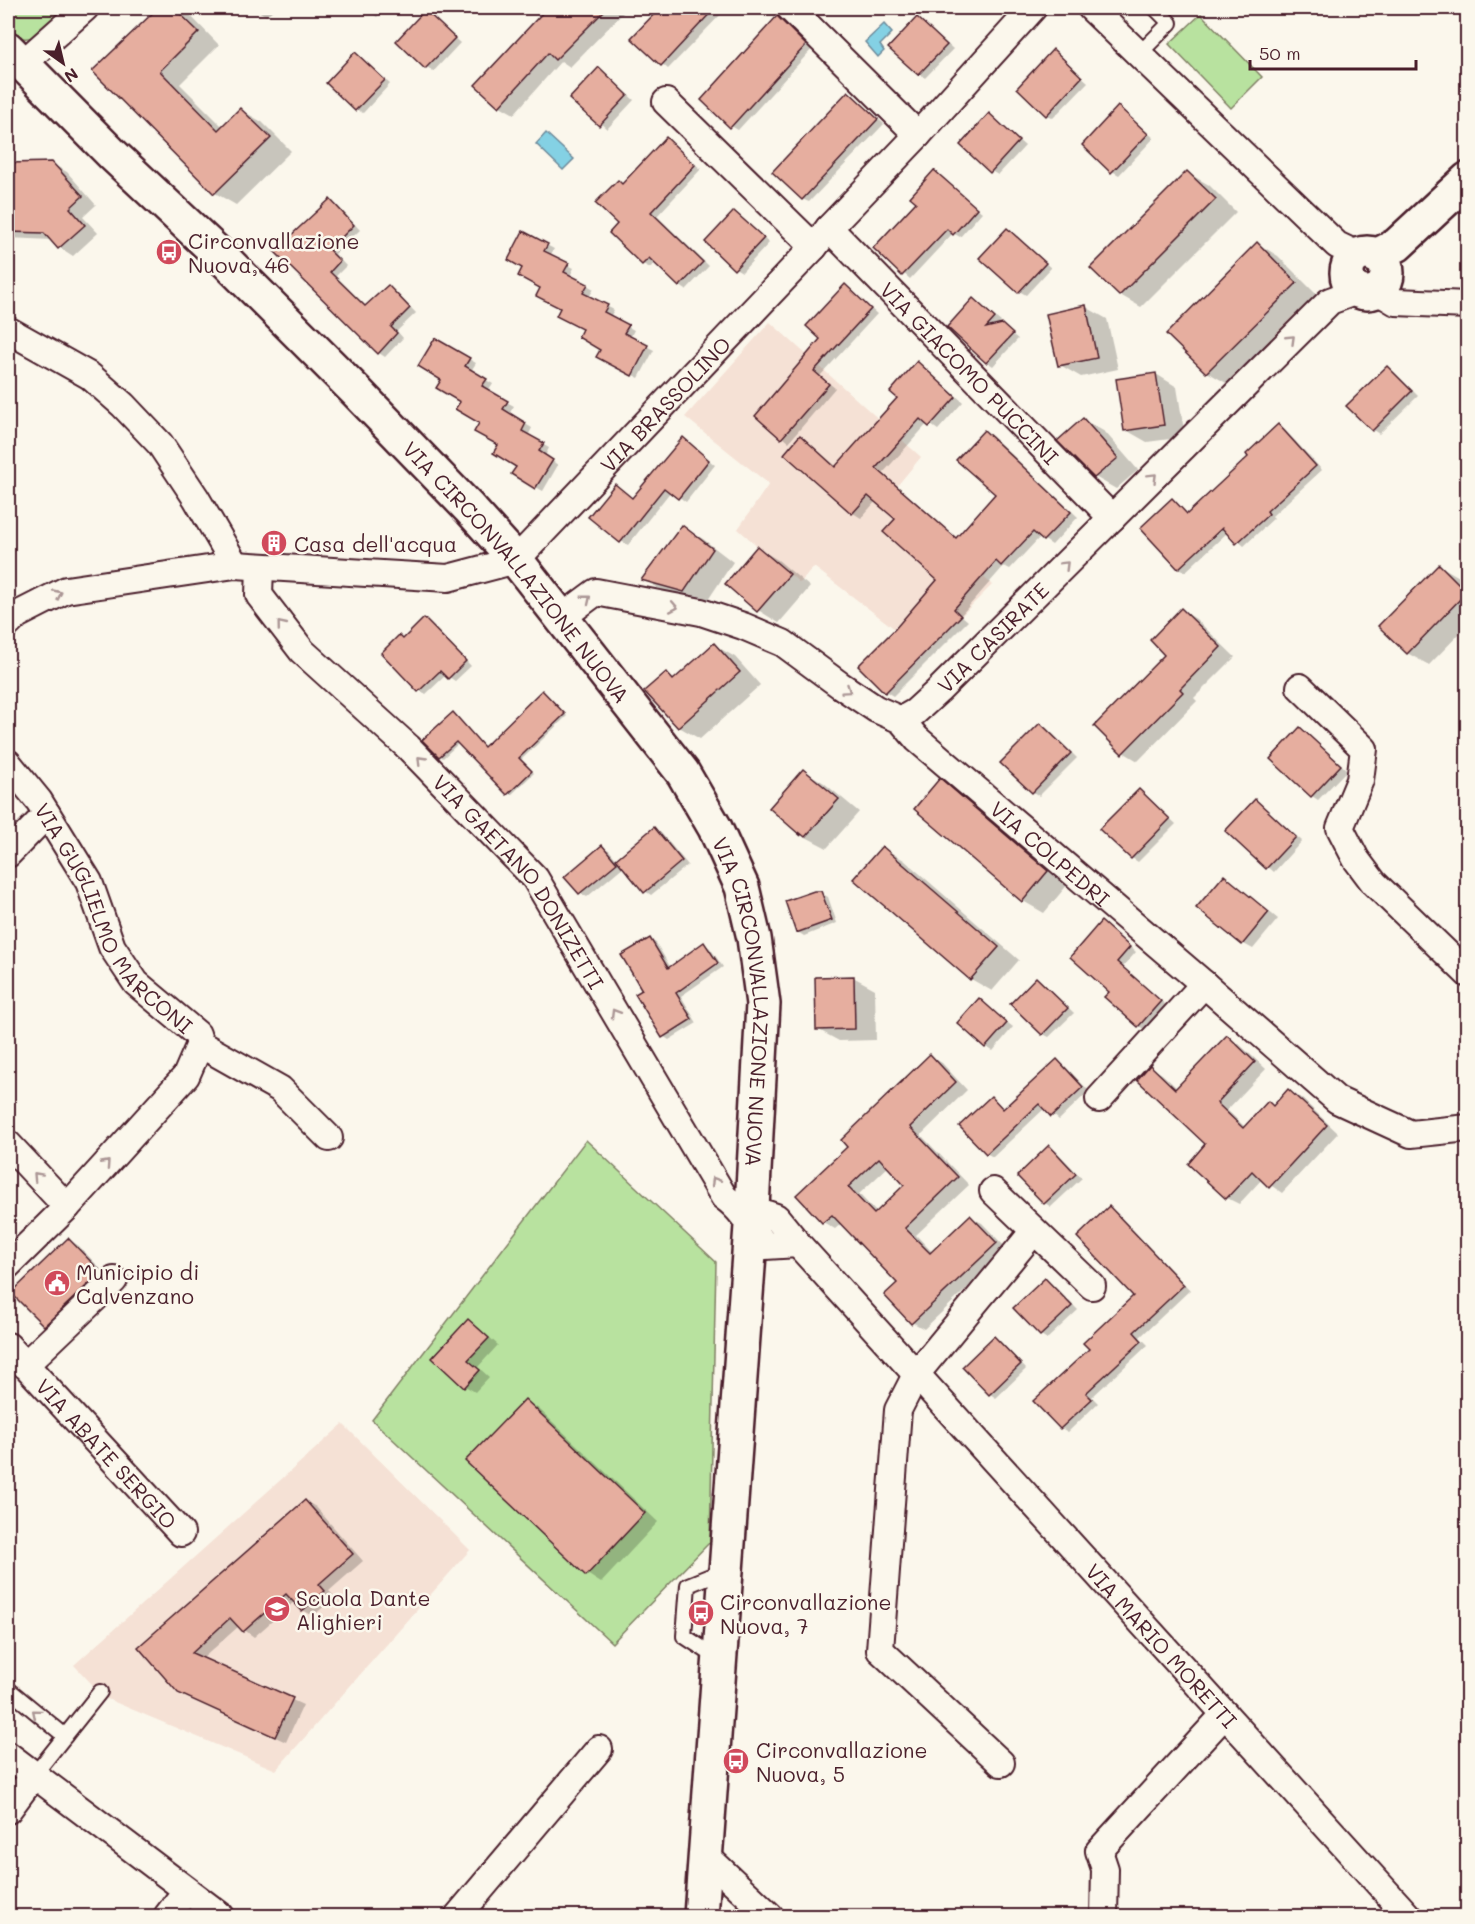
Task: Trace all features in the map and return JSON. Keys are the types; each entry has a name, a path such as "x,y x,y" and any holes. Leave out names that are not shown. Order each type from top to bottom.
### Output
{"main road":[{"name":"VIA CIRCONVALLAZIONE NUOVA","path":"12,63 225,260 356,391 516,560 683,773 715,828 742,887 754,938 763,1004 751,1226 701,1917"},
{"name":"VIA CASIRATE","path":"1372,270 1467,179"}],"street":[{"path":"12,63 85,8"},
{"path":"790,8 918,135"},
{"name":"VIA BRASSOLINO","path":"516,560 918,135 1033,8"},
{"path":"1091,8 1372,270 1467,305"},
{"path":"666,102 821,238"},
{"name":"VIA GIACOMO PUCCINI","path":"821,238 1112,518"},
{"name":"VIA CASIRATE","path":"901,720 915,712 938,692 1330,301 1372,270"},
{"path":"8,330 90,376 123,405 160,444 196,498 235,565"},
{"path":"8,624 17,615 66,590 235,565 448,578 516,560"},
{"name":"VIA GAETANO DONIZETTI","path":"260,567 259,595 302,651 408,747 535,878 724,1197 751,1226"},
{"path":"561,618 596,592 701,612 783,643 876,709 901,720"},
{"path":"1300,687 1364,748 1360,780 1340,828 1356,859 1374,883 1467,974"},
{"name":"VIA COLPEDRI","path":"901,720 917,739 1337,1100 1412,1134 1467,1128"},
{"name":"VIA GUGLIELMO MARCONI","path":"8,763 47,814 90,882 112,946 136,983 196,1034 200,1044"},
{"path":"8,854 47,814"},
{"path":"1099,1099 1204,984"},
{"path":"8,1265 67,1207 186,1076 200,1044 280,1089 329,1138"},
{"path":"8,1144 67,1207"},
{"path":"993,1191 1092,1287"},
{"name":"VIA MARIO MORETTI","path":"751,1226 765,1246 798,1244 1408,1917"},
{"path":"1001,1763 880,1650 898,1410 917,1373 1034,1231"},
{"path":"25,1365 114,1280"},
{"name":"VIA ABATE SERGIO","path":"8,1346 181,1533"},
{"path":"1104,1917 1105,1869 1099,1851 1225,1714"},
{"path":"458,1917 599,1749"},
{"path":"8,1755 221,1917"},
{"path":"8,1810 34,1775"},
{"path":"705,1855 770,1917"},
{"path":"167,1917 186,1891"}],"lane":[{"path":"1139,54 1170,23 1155,8"},
{"path":"8,1689 64,1736"},
{"path":"34,1775 100,1692"}],"shaded area":[{"path":"770,322 921,457 897,486 990,568 983,576 992,585 922,655 895,629 814,567 800,583 738,529 769,484 685,417"},
{"name":"Scuola Dante Alighieri","path":"343,1424 470,1550 276,1770 105,1698 74,1665"}],"green space":[{"path":"8,8 64,8 40,34 25,38 8,32"},
{"path":"1201,14 1262,77 1231,108 1169,44"},
{"path":"586,1140 716,1262 710,1542 612,1643 372,1420"}],"water":[{"path":"884,24 892,33 880,45 884,51 878,57 865,42"},
{"path":"546,133 574,159 563,170 536,144"}],"building":[{"path":"158,8 174,8 199,32 160,71 218,130 240,108 271,138 214,194 92,71"},
{"path":"547,8 607,8 555,60 548,53 499,107 475,85"},
{"path":"660,8 715,8 661,66 631,38"},
{"path":"425,10 455,38 425,69 396,41"},
{"path":"777,16 806,45 730,128 701,100"},
{"path":"917,17 947,45 918,75 888,48"},
{"path":"1053,49 1082,77 1046,116 1017,88"},
{"path":"355,52 385,80 355,111 326,83"},
{"path":"599,67 628,95 599,126 569,99"},
{"path":"848,91 878,119 802,200 772,172"},
{"path":"1118,106 1148,134 1111,173 1082,145"},
{"path":"989,113 1019,141 990,173 960,145"},
{"path":"666,137 695,165 651,212 703,262 679,287 649,258 642,265 609,233 617,224 595,203 618,180 622,184"},
{"path":"52,162 83,196 70,208 85,225 58,249 44,233 8,232 8,163"},
{"path":"934,170 977,208 953,235 947,229 902,276 873,248 916,202 910,197"},
{"path":"1187,171 1216,199 1119,296 1090,268"},
{"path":"330,199 354,225 329,250 340,261 330,272 365,306 388,285 410,308 391,327 397,333 378,354 274,251"},
{"path":"734,211 764,238 734,270 705,242"},
{"path":"1007,228 1046,263 1018,293 979,258"},
{"path":"523,231 548,244 544,251 569,263 564,272 588,284 583,293 608,305 604,312 629,325 624,333 648,345 632,376 596,357 600,350 578,337 582,329 556,316 560,308 536,296 540,288 518,276 522,268 508,260"},
{"path":"1257,242 1297,283 1206,373 1166,334"},
{"path":"845,284 871,309 814,371 829,384 781,439 755,416 820,339 806,326"},
{"path":"973,298 995,318 986,328 1002,324 1013,334 986,363 947,327"},
{"path":"1086,305 1097,358 1058,366 1046,314"},
{"path":"435,338 470,358 465,366 487,379 482,386 508,401 503,409 526,423 522,431 544,443 539,451 553,460 535,489 511,474 516,467 493,453 498,445 474,432 479,423 455,409 460,402 436,388 441,380 418,366"},
{"path":"917,361 956,397 929,427 920,419 876,468 956,538 995,494 956,460 984,430 1071,512 1043,541 1033,532 1001,566 996,561 954,609 961,616 885,693 858,666 895,629 937,580 883,532 895,519 868,496 852,514 784,454 800,435 835,467 897,398 890,392"},
{"path":"1387,366 1412,391 1372,431 1346,406"},
{"path":"1156,373 1164,425 1124,431 1116,379"},
{"path":"1083,418 1118,458 1094,478 1057,441"},
{"path":"1278,424 1316,466 1267,511 1269,514 1236,544 1222,528 1178,569 1140,528 1172,498 1187,514 1248,457 1246,454"},
{"path":"683,437 709,460 678,499 664,488 620,543 588,517 615,484 632,498"},
{"path":"682,525 713,549 684,592 641,580"},
{"path":"757,546 790,574 757,612 725,584"},
{"path":"1439,564 1467,592 1407,654 1378,626"},
{"path":"1181,608 1221,647 1180,689 1183,692 1122,754 1094,726 1164,655 1150,640"},
{"path":"424,618 466,661 448,679 440,671 418,692 381,653 399,635 403,639"},
{"path":"714,643 740,672 678,728 644,691 666,672 673,680"},
{"path":"542,690 565,714 519,758 532,771 507,795 456,742 439,757 422,740 453,712 484,747"},
{"path":"1040,723 1071,753 1032,793 1000,763"},
{"path":"1300,727 1341,765 1311,797 1270,759"},
{"path":"803,769 839,799 805,837 769,808"},
{"path":"940,778 1048,871 1022,902 914,809"},
{"path":"1139,789 1170,819 1131,859 1099,829"},
{"path":"1255,799 1296,837 1266,869 1225,831"},
{"path":"654,827 682,861 644,893 616,859"},
{"path":"602,845 617,863 579,894 564,877"},
{"path":"882,846 999,947 970,980 853,879"},
{"path":"1224,875 1269,912 1242,945 1196,908"},
{"path":"814,891 821,891 832,920 796,933 785,901"},
{"path":"1101,921 1130,947 1117,962 1161,1001 1138,1027 1104,997 1109,992 1070,957"},
{"path":"650,938 668,968 704,942 718,963 676,993 692,1019 662,1038 635,994 642,990 621,955"},
{"path":"854,976 855,1029 816,1030 815,977"},
{"path":"1036,977 1068,1008 1042,1035 1010,1004"},
{"path":"979,998 1007,1023 985,1048 957,1023"},
{"path":"1227,1035 1255,1062 1217,1103 1243,1128 1268,1101 1273,1106 1288,1089 1327,1125 1269,1188 1252,1171 1226,1199 1188,1164 1205,1144 1137,1080 1150,1065 1175,1089"},
{"path":"930,1054 956,1082 910,1127 958,1177 905,1228 930,1253 970,1215 997,1243 911,1324 884,1295 897,1283 832,1215 822,1223 796,1195 847,1147 841,1140","holes":["879,1158 904,1185 874,1214 848,1187"]},
{"path":"1057,1059 1083,1087 1051,1117 1039,1104 986,1154 959,1126 991,1096 1003,1109"},
{"path":"1049,1145 1076,1174 1044,1204 1017,1176"},
{"path":"1109,1206 1184,1285 1134,1332 1142,1341 1086,1393 1092,1399 1060,1429 1033,1401 1089,1349 1083,1343 1133,1296 1077,1237"},
{"path":"68,1238 101,1272 44,1326 11,1293"},
{"path":"1045,1278 1072,1306 1040,1336 1013,1308"},
{"path":"468,1319 489,1338 468,1360 480,1370 464,1388 432,1358"},
{"path":"994,1336 1021,1364 989,1395 962,1367"},
{"path":"525,1399 645,1513 586,1576 465,1461"},
{"path":"305,1500 353,1554 319,1584 325,1591 302,1611 286,1594 243,1632 230,1618 192,1653 293,1698 275,1737 178,1693 138,1647"}],"place":[{"name":"Circonvallazione Nuova, 46","path":"169,252"},
{"name":"Casa dell'acqua","path":"274,543"},
{"name":"Municipio di Calvenzano","path":"57,1283"},
{"name":"Scuola Dante Alighieri","path":"277,1609"},
{"name":"Circonvallazione Nuova, 7","path":"701,1613"},
{"name":"Circonvallazione Nuova, 5","path":"736,1761"}]}
